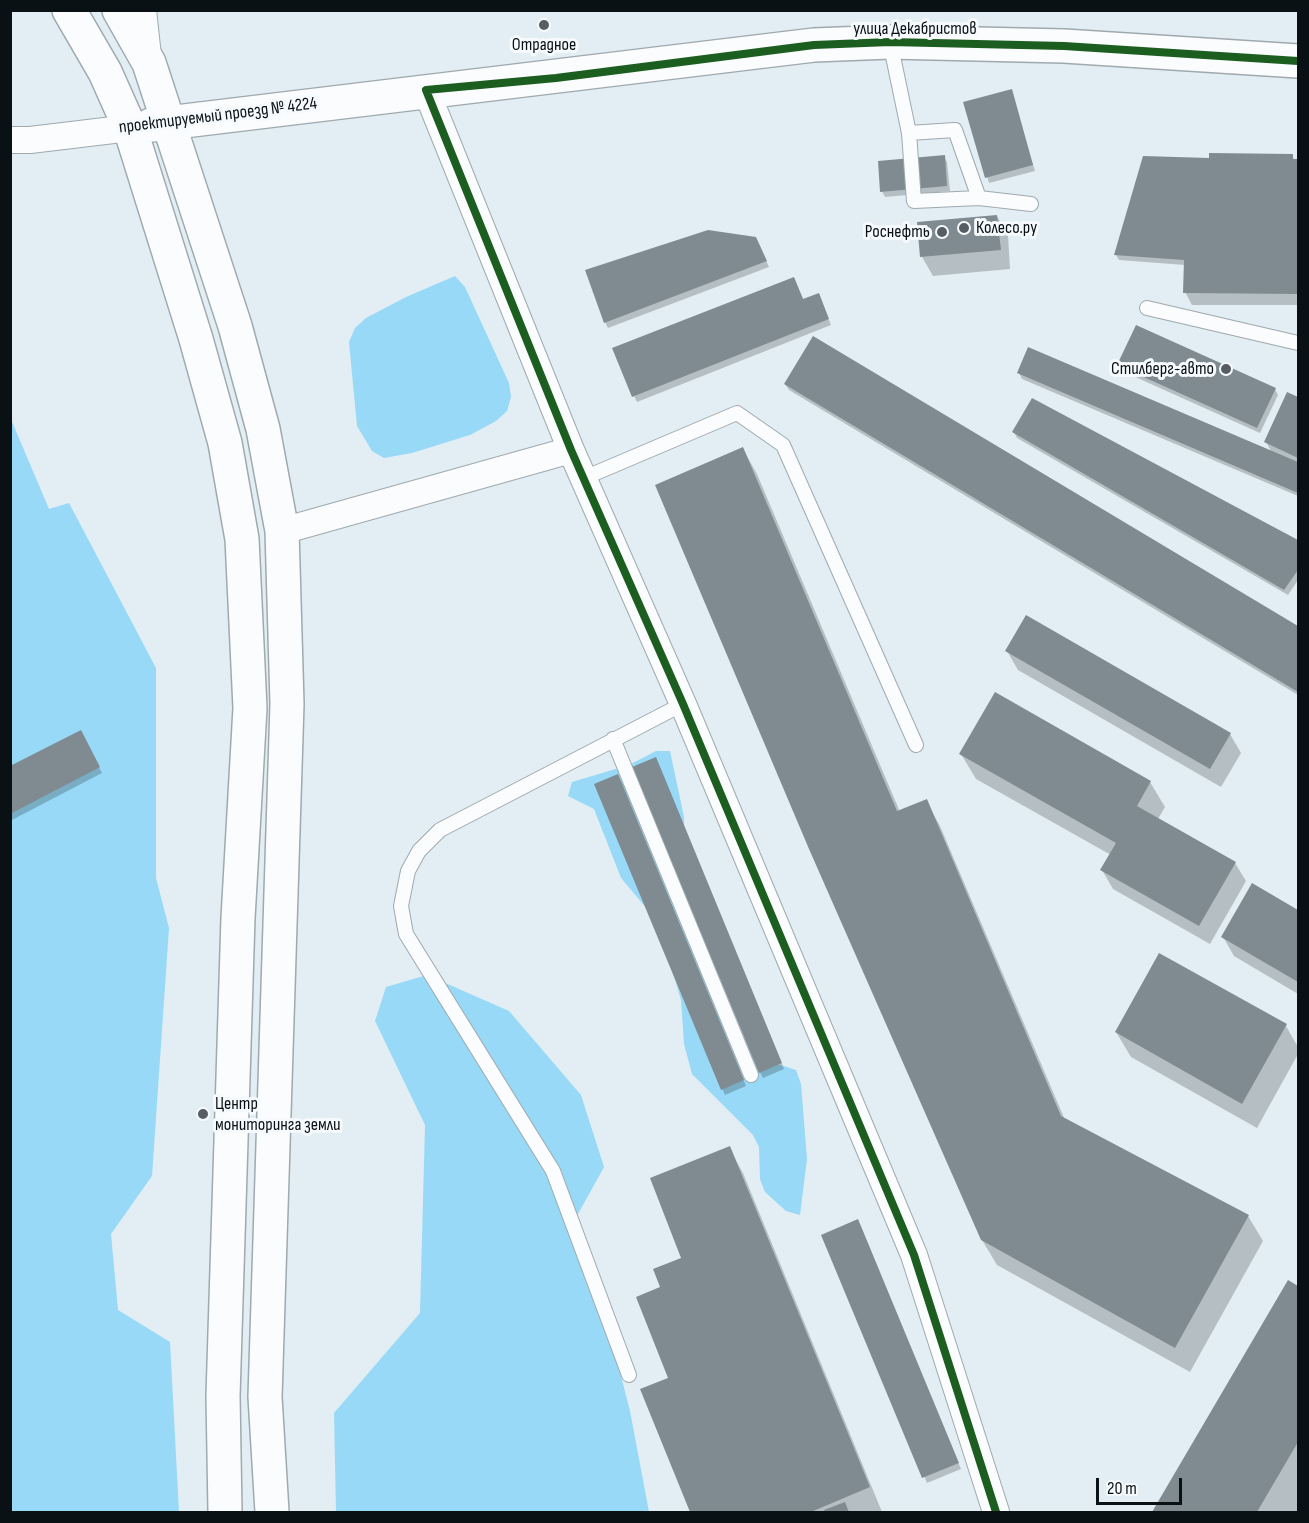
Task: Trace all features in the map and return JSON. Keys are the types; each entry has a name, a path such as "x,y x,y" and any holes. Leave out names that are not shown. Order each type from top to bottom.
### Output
{"main road":[{"path":"69,10 105,72 130,128 196,339 225,443 242,539 250,708 238,918 223,1396 225,1512"},
{"path":"118,10 149,63 235,326 263,429 282,531 287,704 265,1396 272,1512"},
{"name":"улица Декабристов","path":"426,90 556,78 814,45 890,42 1064,46 1299,61"},
{"name":"проектируемый проезд № 4224","path":"130,128 426,90"}],"street":[{"path":"143,10 149,63"},
{"path":"426,90 571,450 683,704 914,1255 996,1512"},
{"name":"проектируемый проезд № 4224","path":"10,140 30,140 130,128"},
{"path":"282,531 571,450"}],"lane":[{"path":"890,42 909,133 914,201 979,198 1031,204"},
{"path":"909,133 955,130 979,198"},
{"path":"1147,308 1299,343"},
{"path":"584,478 737,412 783,445 916,745"},
{"path":"629,1375 553,1171 406,934 401,906 408,871 419,851 440,830 683,704"},
{"path":"612,739 751,1075"}],"shaded area":[{"path":"455,276 465,287 509,383 511,397 507,411 496,421 470,435 412,453 384,458 372,451 357,426 349,342 355,328 366,318 406,297"},
{"path":"10,417 49,509 69,503 156,668 156,878 169,928 152,1176 111,1234 118,1310 170,1342 179,1512 11,1512"},
{"path":"656,751 670,751 684,817 685,869 718,969 726,1012 753,1051 765,1060 796,1070 801,1084 807,1159 800,1215 786,1211 765,1192 760,1179 759,1147 753,1135 692,1074 684,1044 681,1000 658,922 621,878 594,809 568,796 572,782 629,765"},
{"path":"427,975 509,1011 581,1095 604,1167 573,1223 599,1291 630,1411 649,1512 336,1512 334,1413 420,1313 425,1125 375,1021 386,987"}],"building":[{"path":"1012,89 1033,165 985,178 963,102"},
{"path":"1209,153 1293,154 1293,159 1298,159 1298,294 1183,293 1184,260 1114,255 1143,156 1209,158"},
{"path":"945,155 947,186 880,192 878,161"},
{"path":"997,215 1001,250 920,257 917,222"},
{"path":"708,230 756,237 767,261 604,323 585,270"},
{"path":"794,277 803,299 819,293 829,319 632,397 612,348"},
{"path":"1136,325 1276,388 1257,428 1117,365"},
{"path":"813,336 1298,626 1298,692 784,384"},
{"path":"1028,347 1298,462 1298,493 1017,373"},
{"path":"1287,392 1298,397 1298,458 1264,442"},
{"path":"1032,398 1298,540 1298,570 1284,590 1012,432"},
{"path":"743,447 897,811 927,799 1061,1116 1249,1215 1175,1348 981,1240 809,849 655,485"},
{"path":"1026,615 1231,733 1210,769 1005,651"},
{"path":"995,692 1151,781 1137,806 1236,862 1199,926 1100,870 1116,843 959,754"},
{"path":"81,730 100,767 10,814 10,766"},
{"path":"656,757 782,1063 759,1073 632,767"},
{"path":"618,774 744,1080 721,1090 594,784"},
{"path":"1252,883 1298,910 1298,982 1221,937"},
{"path":"1159,953 1287,1024 1242,1104 1115,1032"},
{"path":"730,1146 870,1487 811,1512 690,1512 640,1389 668,1378 636,1297 660,1287 653,1269 681,1258 650,1178"},
{"path":"858,1219 959,1463 922,1478 821,1235"},
{"path":"1288,1280 1298,1286 1298,1442 1257,1512 1152,1512"},
{"path":"845,1502 849,1512 825,1512 824,1510"}],"cycle path":[{"path":"996,1512 914,1255 683,704 571,450 426,90 556,78 814,45 890,42 1064,46 1298,61"}],"place":[{"name":"Отрадное","path":"544,25"},
{"name":"Колесо.ру","path":"964,228"},
{"name":"Роснефть","path":"942,232"},
{"name":"Стилберг-авто","path":"1226,369"},
{"name":"Центр мониторинга земли","path":"203,1114"}]}
